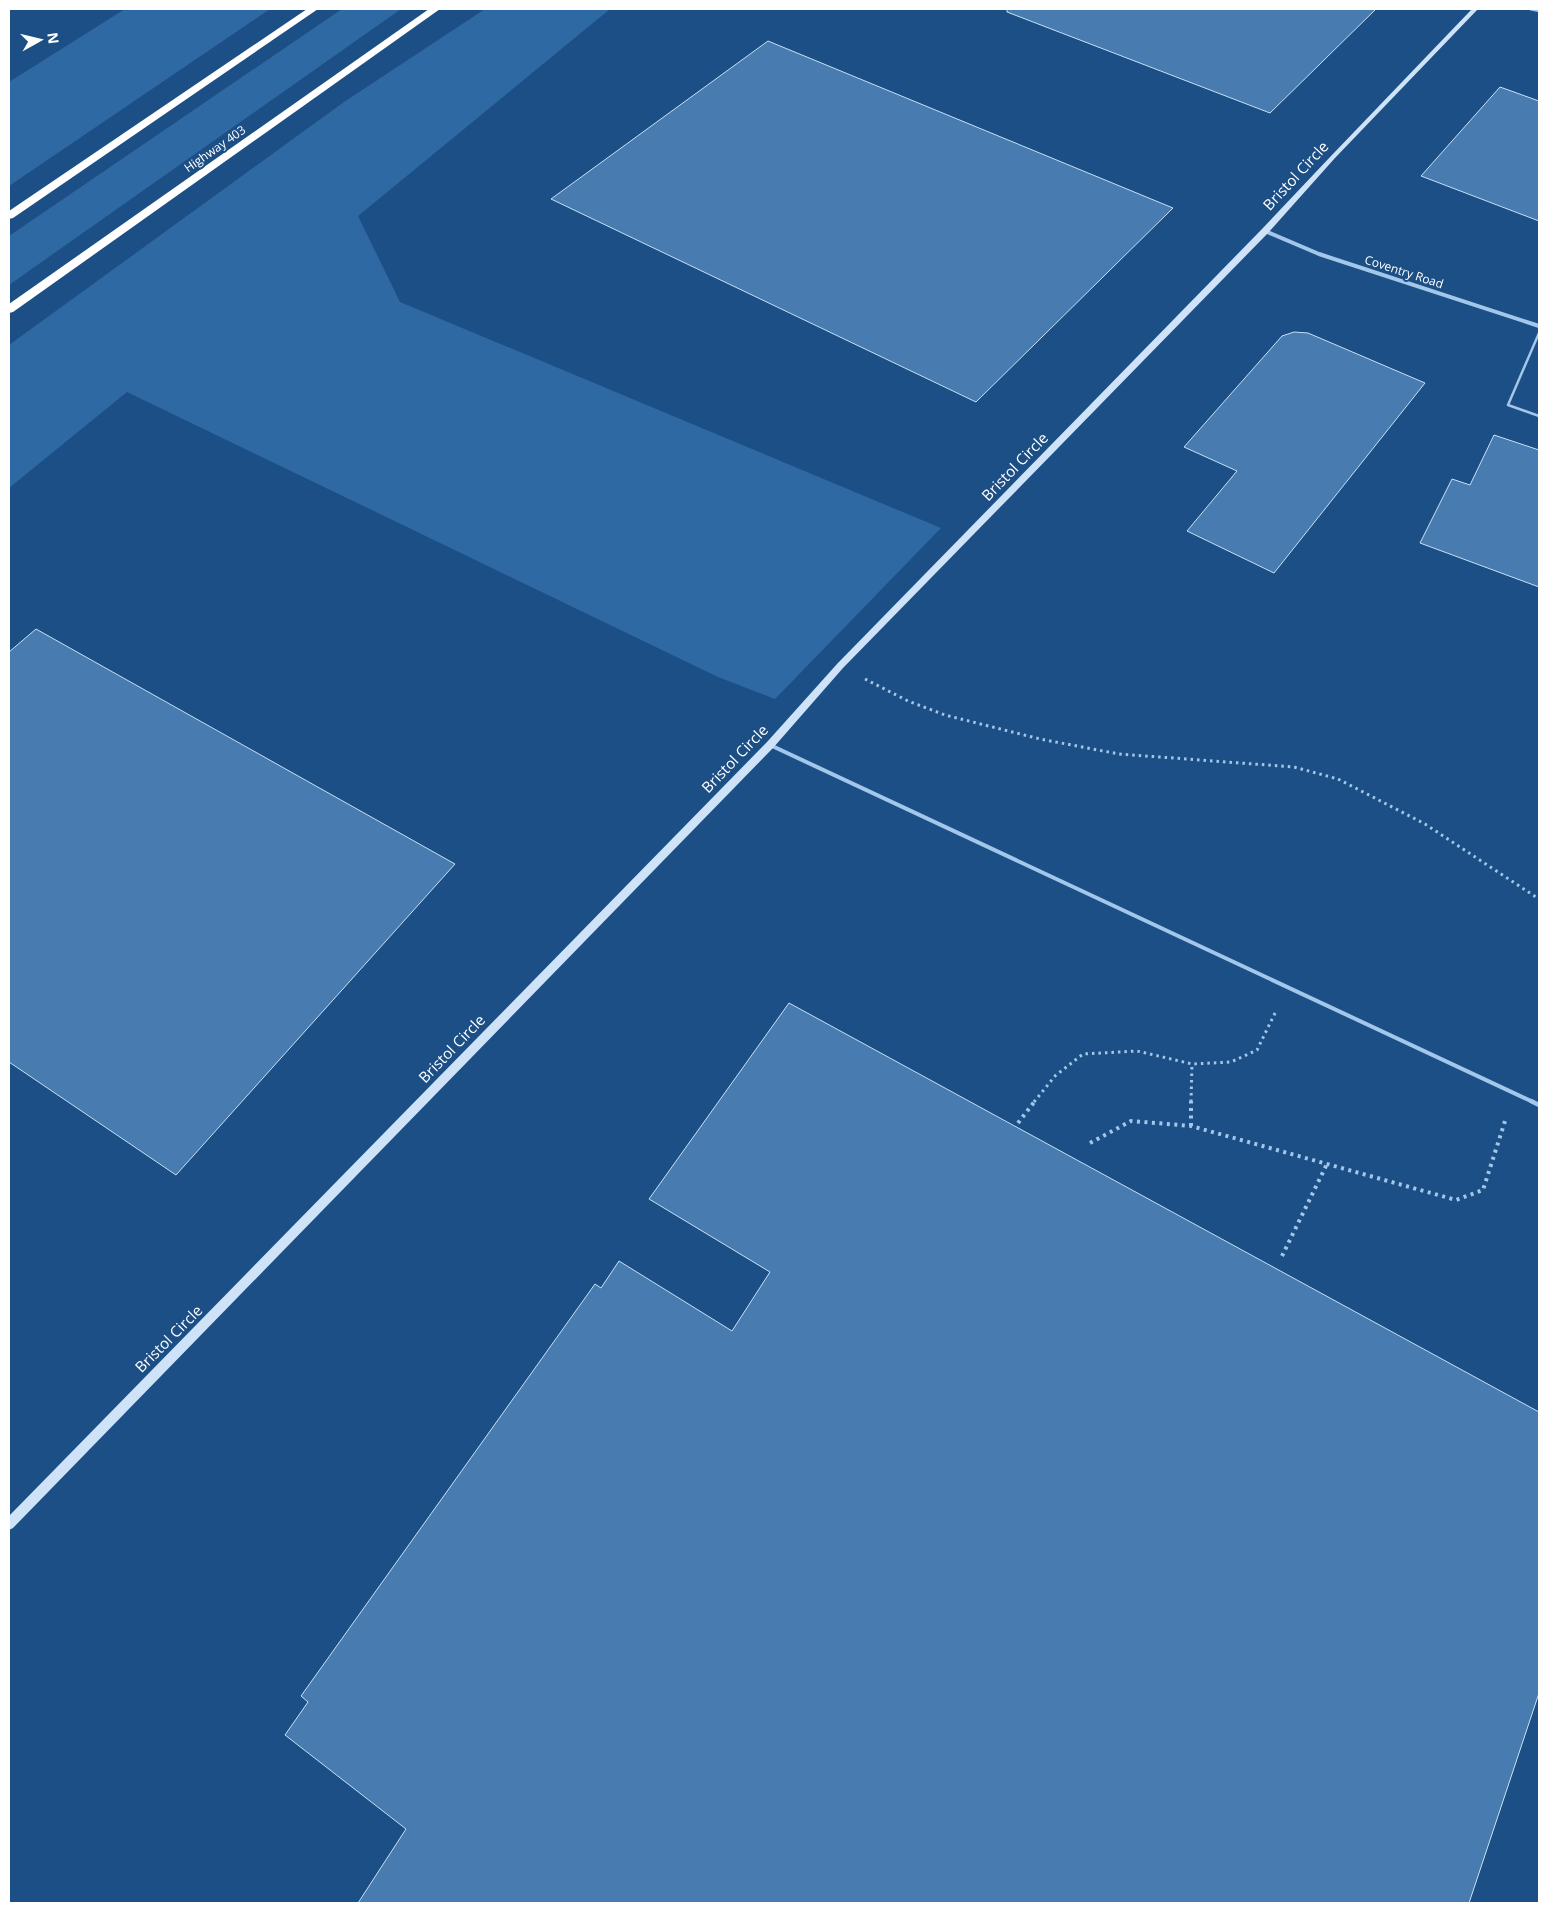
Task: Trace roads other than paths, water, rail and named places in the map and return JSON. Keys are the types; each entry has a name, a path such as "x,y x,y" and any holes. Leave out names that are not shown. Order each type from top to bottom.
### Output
{"highway":[{"path":"9,216 313,9"},
{"name":"Highway 403","path":"9,309 435,9"}],"street":[{"name":"Bristol Circle","path":"9,1524 770,745 840,666 1265,231 1475,9"},
{"name":"Coventry Road","path":"1265,231 1319,254 1539,326"}],"lane":[{"path":"1530,9 1539,12"},
{"path":"1539,333 1508,406 1539,416"},
{"path":"770,745 1539,1105"}]}
